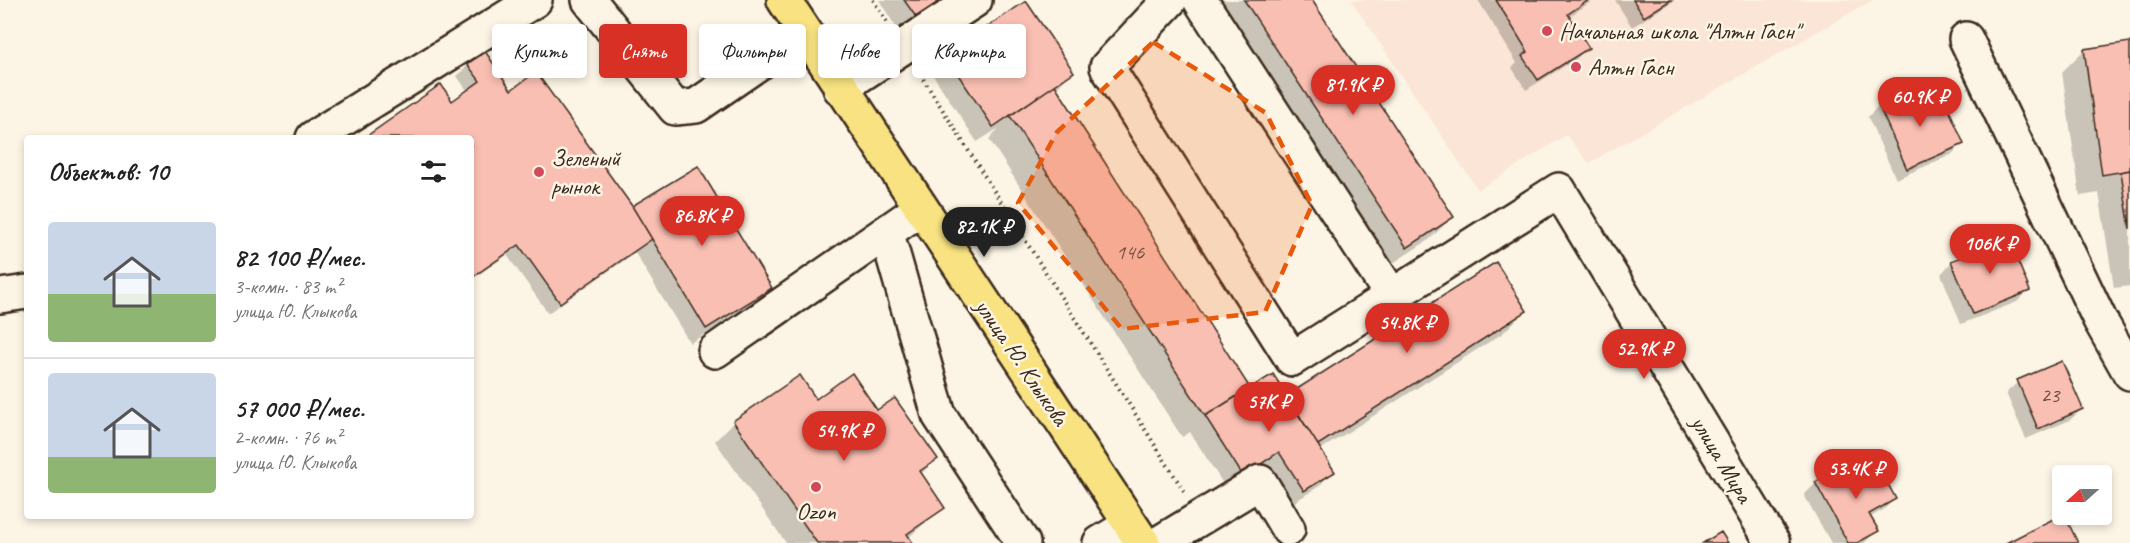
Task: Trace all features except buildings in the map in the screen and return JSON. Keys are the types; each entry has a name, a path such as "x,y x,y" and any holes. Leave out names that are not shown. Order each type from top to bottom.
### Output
{"main road":[{"name":"улица Ю. Клыкова","path":"784,0 799,24"},
{"name":"улица Ю. Клыкова","path":"806,35 1136,534"}],"street":[{"path":"318,135 535,0"},
{"path":"589,0 675,108 696,106 737,78"},
{"path":"840,88 975,0"},
{"path":"1170,0 1107,67 1292,359 1392,296 1200,0"},
{"path":"1966,39 2100,320 2130,373"},
{"name":"улица Мира","path":"1392,296 1560,190 1773,543"},
{"path":"715,351 887,234 920,208"},
{"path":"887,234 939,415 1023,543"},
{"path":"0,296 24,292"},
{"path":"1159,543 1260,482 1288,529"},
{"path":"1100,543 1136,534"}],"path":[{"path":"873,0 1201,517"}],"highlighted area":[{"path":"1153,42 1266,113 1312,205 1265,312 1122,329 1018,203 1057,132"}],"shaded area":[{"name":"Алтн Гасн","path":"1351,0 1873,0 1589,163 1566,135 1478,190"}],"place":[{"name":"Начальная школа \"Алтн Гасн\"","path":"1547,31"},
{"name":"Алтн Гасн","path":"1576,67"},
{"name":"Зеленый рынок","path":"539,172"},
{"name":"Ozon","path":"816,487"}]}
